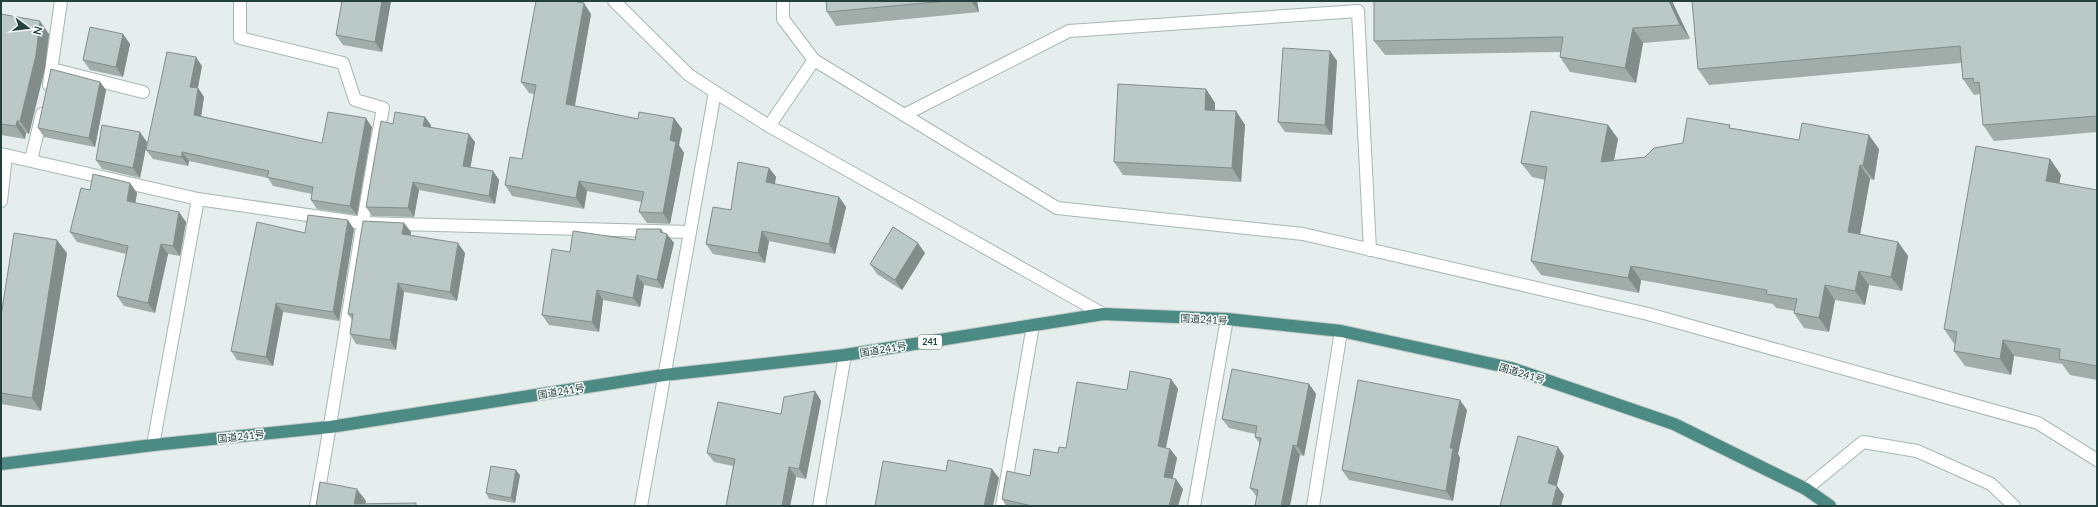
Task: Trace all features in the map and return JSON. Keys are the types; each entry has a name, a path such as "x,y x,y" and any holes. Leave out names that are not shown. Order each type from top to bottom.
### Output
{"highway":[{"name":"国道241号","path":"1,464 153,445 330,427 664,375 846,355 1103,314 1227,319 1341,331 1511,368 1674,424 1806,489 1830,506"}],"street":[{"path":"31,160 52,69 61,1"},
{"path":"240,1 240,38 343,63 355,100 383,108 362,223 316,506"},
{"path":"614,1 689,75 715,92 769,126 1103,314"},
{"path":"783,1 783,19 814,60 1057,208 1303,234 1648,314 2038,423 2097,460"},
{"path":"904,115 1069,32 1358,11 1370,250"},
{"path":"769,126 814,60"},
{"path":"52,69 143,92"},
{"path":"641,506 715,92"},
{"path":"1,201 3,155 31,160 198,199 362,223 690,232"},
{"path":"153,445 198,199"},
{"path":"1194,506 1227,319"},
{"path":"1002,506 1033,325"},
{"path":"1313,506 1341,331"},
{"path":"819,506 846,355"},
{"path":"1806,489 1863,442 1918,451 1991,484 2014,506"}],"building":[{"path":"342,1 382,1 375,42 336,35"},
{"path":"536,1 572,1 584,3 566,104 638,119 639,112 674,118 670,140 676,142 663,213 639,212 644,192 579,181 576,198 505,185 510,157 522,159 536,85 521,82"},
{"path":"826,1 947,1 827,12"},
{"path":"1374,1 1669,1 1680,25 1633,28 1625,68 1560,57 1563,37 1374,41"},
{"path":"1692,1 2097,1 2097,116 1983,125 1979,82 1974,83 1973,78 1963,79 1960,46 1698,69"},
{"path":"1,14 40,21 36,55 20,121 17,121 16,126 1,124"},
{"path":"90,27 123,34 116,67 83,60"},
{"path":"1283,48 1330,51 1325,125 1278,122"},
{"path":"167,52 196,57 190,87 198,88 194,115 322,143 328,112 366,118 350,206 311,200 313,187 267,177 269,171 182,152 182,157 146,150"},
{"path":"51,69 100,82 89,138 38,128"},
{"path":"1118,84 1206,89 1205,110 1236,111 1232,168 1114,162"},
{"path":"1531,111 1608,125 1601,162 1645,157 1654,148 1683,143 1687,118 1730,125 1729,128 1799,140 1802,123 1869,135 1863,166 1860,165 1848,232 1898,242 1891,277 1859,271 1855,291 1825,285 1819,318 1794,313 1797,299 1766,294 1767,290 1631,266 1628,278 1531,261 1547,167 1521,163"},
{"path":"395,112 425,117 423,126 469,134 463,166 493,171 489,196 413,182 408,208 366,207 381,121 393,124"},
{"path":"102,125 140,132 133,168 96,160"},
{"path":"1976,146 2050,159 2046,181 2097,190 2097,366 2059,359 2060,349 2003,340 2000,359 1954,351 1957,332 1944,329"},
{"path":"738,162 769,168 766,182 839,197 829,244 762,231 758,253 706,244 713,207 731,210"},
{"path":"93,174 130,183 127,201 179,212 173,246 161,244 148,303 117,296 128,246 70,232 81,188 90,190"},
{"path":"308,215 348,220 333,312 276,303 266,357 231,351 257,222 305,233"},
{"path":"363,221 404,223 402,234 458,243 450,292 398,283 390,340 350,334 353,314 348,314"},
{"path":"893,227 918,243 895,280 870,264"},
{"path":"637,229 661,229 660,232 667,234 657,280 637,275 633,298 597,290 592,322 542,315 552,249 570,252 573,231 635,240"},
{"path":"14,233 57,240 32,398 1,393 1,316"},
{"path":"1232,369 1309,384 1297,446 1293,445 1281,506 1255,506 1258,490 1250,488 1261,438 1255,437 1257,426 1222,419"},
{"path":"1130,371 1171,379 1158,446 1170,449 1164,477 1176,479 1169,506 1032,506 1002,499 1007,471 1030,476 1034,449 1058,453 1059,447 1066,448 1077,382 1127,390"},
{"path":"1358,380 1460,400 1450,448 1453,448 1446,491 1342,470"},
{"path":"815,391 799,469 789,467 782,506 726,506 735,459 707,453 718,402 781,414 784,397"},
{"path":"1518,436 1558,447 1548,483 1557,486 1552,506 1500,506"},
{"path":"948,460 992,469 984,506 875,506 883,461 946,471"},
{"path":"491,466 516,470 511,498 486,493"},
{"path":"320,482 357,489 354,504 416,503 416,506 316,506"}]}
